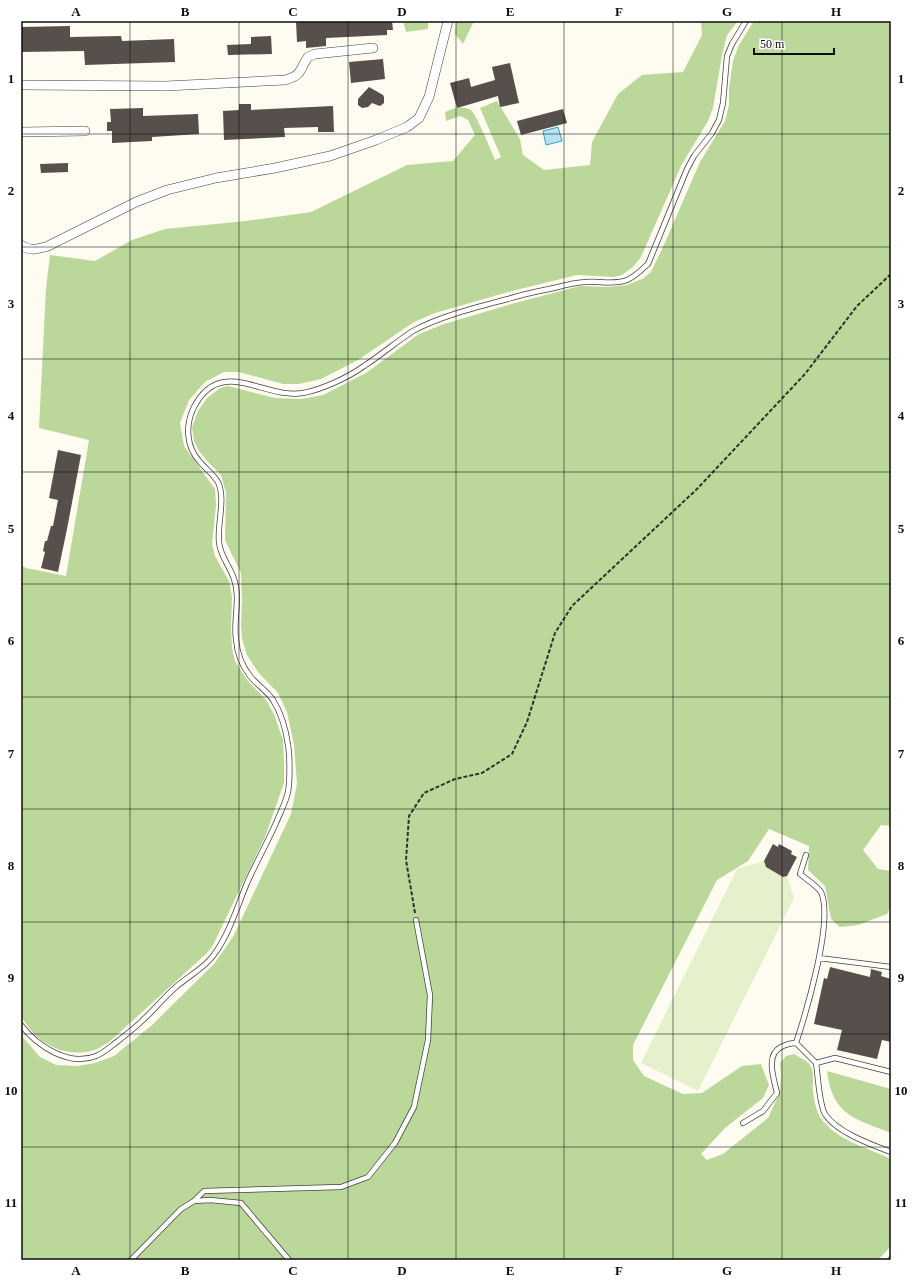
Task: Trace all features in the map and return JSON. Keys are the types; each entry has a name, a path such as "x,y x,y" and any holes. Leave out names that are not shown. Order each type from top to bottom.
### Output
{"street":[{"path":"21,245 27,249 36,249 48,246 136,202 167,190 216,178 275,168 330,156 376,140 407,127 419,118 429,97 448,21"},
{"path":"21,85 166,86 285,80 295,77 300,72 308,57 315,54 372,48"},
{"path":"21,132 84,131"}],"lane":[{"path":"21,1025 30,1037 44,1047 72,1059 86,1059 100,1055 141,1022 175,988 211,958 220,944 281,813 288,792 288,744 281,716 272,698 250,676 240,658 236,640 237,600 235,580 220,550 218,538 221,501 219,484 191,451 188,440 189,422 194,407 200,398 209,388 217,384 231,381 240,381 279,392 300,394 323,388 362,368 415,330 438,320 513,297 587,282 616,283 628,280 638,274 648,264 687,169 694,156 719,120 723,103 727,56 732,44 746,21"},
{"path":"796,1043 819,958 824,926 821,892 800,874 806,854"},
{"path":"131,1260 181,1209 194,1201 204,1191 341,1187 368,1178 395,1143 414,1107 428,1040 430,995 416,920"},
{"path":"819,958 891,967"},
{"path":"744,1123 762,1111 777,1093 772,1070 772,1058 777,1049 790,1043 796,1043 816,1063 820,1096 825,1114 841,1130 873,1146 891,1152"},
{"path":"816,1063 835,1058 891,1072"},
{"path":"194,1201 210,1200 241,1203 289,1260"}],"path":[{"path":"416,920 406,860 409,816 424,793 455,779 482,773 512,754 527,722 555,633 572,606 697,489 805,374 857,306 891,274"}],"green space":[{"path":"403,21 428,21 428,29 406,32"},
{"path":"456,21 474,21 463,44 455,34"},
{"path":"701,21 738,21 727,35 713,108 708,121 681,166 641,257 633,267 622,275 614,277 577,275 512,291 435,313 414,322 358,360 321,379 299,384 283,384 239,372 224,372 205,382 189,400 180,423 184,446 215,489 216,505 212,544 215,556 229,581 232,597 232,648 235,661 247,680 266,700 274,714 283,740 284,783 265,837 213,945 207,953 108,1043 96,1049 78,1053 54,1048 47,1044 30,1030 21,1017 21,565 26,568 66,576 89,440 39,428 46,288 50,255 95,261 132,240 165,229 246,221 311,212 407,165 453,161 475,135 468,120 460,116 446,121 445,112 455,108 466,108 472,111 495,160 501,157 480,108 497,101 520,139 523,155 544,170 590,165 592,142 618,94 642,75 683,72 702,35"},
{"path":"754,21 891,21 891,826 881,825 863,850 878,869 891,871 891,906 887,914 858,925 840,927 831,919 825,886 808,870 809,846 769,829 748,861 717,880 633,1045 633,1060 644,1076 683,1094 702,1093 742,1066 761,1064 769,1085 763,1098 725,1128 701,1154 707,1160 723,1154 768,1118 780,1092 780,1063 786,1056 794,1054 806,1061 812,1068 813,1072 813,1091 816,1108 826,1125 834,1132 852,1142 891,1159 891,1246 878,1260 21,1260 21,1035 40,1057 56,1065 77,1066 95,1063 114,1056 151,1026 214,964 233,937 291,814 297,784 294,745 287,712 278,693 258,672 247,655 242,639 241,573 225,540 226,493 221,475 199,451 194,441 192,427 198,411 207,398 220,388 228,386 275,398 301,399 323,395 366,373 419,334 444,324 580,286 607,287 627,285 642,279 651,272 700,162 725,121 729,105 729,88 733,61 739,45"},
{"path":"764,861 766,867 783,877 787,876 794,898 698,1091 641,1063 737,869"},
{"path":"827,1071 891,1089 891,1133 856,1119 847,1113 834,1097"}],"water":[{"path":"558,127 562,141 546,145 543,131"}],"building":[{"path":"296,21 392,21 393,30 387,30 387,35 326,38 326,46 306,48 306,41 297,42"},
{"path":"70,26 70,37 121,36 122,41 174,39 175,62 85,65 84,51 21,52 21,27"},
{"path":"271,36 272,54 228,55 227,45 251,44 251,37"},
{"path":"383,59 385,79 351,83 349,62"},
{"path":"510,63 519,103 500,107 498,96 457,108 450,83 469,78 471,87 495,80 492,67"},
{"path":"369,87 383,95 384,103 380,106 372,103 368,107 362,108 358,105 358,99"},
{"path":"239,104 251,104 251,110 333,106 334,132 318,132 318,127 284,128 285,137 224,140 223,111 239,110"},
{"path":"143,108 143,116 198,114 199,134 152,137 152,141 112,143 112,131 107,131 107,122 111,122 110,109"},
{"path":"563,109 567,123 521,135 517,121"},
{"path":"68,163 68,172 41,173 40,164"},
{"path":"58,450 81,455 58,572 41,568 45,552 43,551 45,541 47,541 51,526 53,526 58,500 49,498"},
{"path":"773,844 778,847 779,844 792,851 791,854 797,857 787,876 783,877 766,867 764,861"},
{"path":"830,967 870,977 871,969 882,972 881,976 891,979 891,1042 882,1040 877,1059 837,1050 842,1030 814,1024 824,978 827,979"}]}
